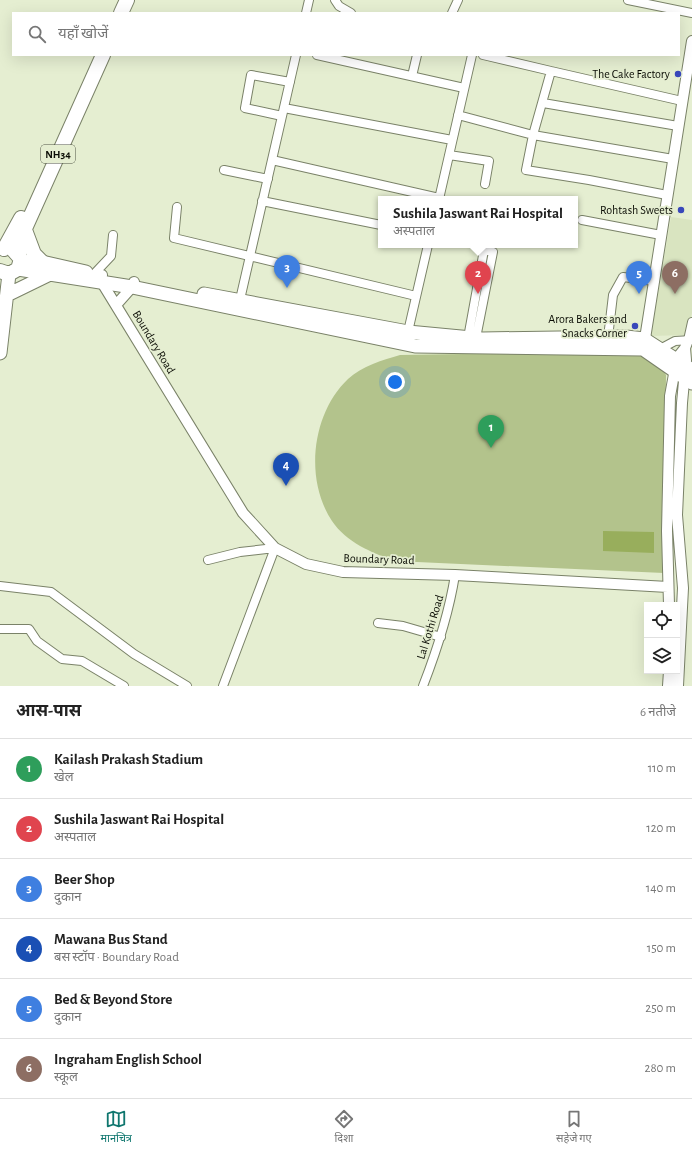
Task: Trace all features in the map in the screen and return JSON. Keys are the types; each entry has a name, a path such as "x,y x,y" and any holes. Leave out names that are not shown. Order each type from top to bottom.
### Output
{"highway":[{"path":"112,12 118,0"},
{"path":"121,12 127,0"},
{"name":"NH34","path":"90,74 93,56"},
{"name":"NH34","path":"14,266 25,230 50,164 90,74 102,56"},
{"name":"NH34","path":"1,250 18,224 50,164"},
{"path":"25,230 34,254 45,269"},
{"path":"1,250 11,249 14,266"}],"main road":[{"path":"0,353 6,295 14,266 99,277 407,339 473,342 579,343 626,337 660,349 684,371"},
{"path":"6,295 45,269"},
{"path":"644,344 684,371"}],"street":[{"path":"306,12 309,0"},
{"path":"335,0 339,6 349,12"},
{"path":"452,12 458,0"},
{"path":"628,0 692,13"},
{"path":"644,344 692,41"},
{"path":"238,305 296,56"},
{"path":"322,56 464,88"},
{"path":"412,76 418,56"},
{"path":"440,196 472,56"},
{"path":"486,56 682,101"},
{"path":"551,71 533,135 526,170 667,195"},
{"path":"290,82 251,75 245,108 283,112 452,140"},
{"path":"543,103 678,126"},
{"path":"458,115 533,135 673,159"},
{"path":"449,155 489,161 485,184"},
{"path":"272,160 426,196"},
{"path":"224,170 268,179"},
{"path":"262,201 378,224"},
{"path":"177,207 174,238 416,296"},
{"path":"582,220 661,235"},
{"path":"99,277 111,256 113,235"},
{"path":"407,339 427,248"},
{"path":"484,250 493,252 473,342 484,250"},
{"name":"Boundary Road","path":"99,277 243,513 275,548 306,564 343,572 455,574 668,587"},
{"path":"609,329 613,295 623,277 654,281"},
{"path":"116,305 133,284"},
{"path":"678,686 683,588 677,514 684,371 692,322"},
{"path":"660,349 674,340 688,343"},
{"path":"669,602 670,396 684,371"},
{"path":"208,560 240,552 275,548 223,686"},
{"name":"Lal Kothi Road","path":"423,686 451,602 455,574"},
{"path":"0,586 51,592 134,654 187,686"},
{"path":"378,623 403,626 440,637"},
{"path":"0,629 29,629 37,641 62,660 82,662 124,686"},
{"path":"668,686 669,674"}],"shaded area":[{"path":"671,217 692,220 692,313 686,335 651,336"},
{"path":"638,351 655,358 666,375 664,573 395,561 377,554 352,541 332,521 323,504 315,467 316,447 320,428 326,410 336,393 348,379 366,367 400,355"},
{"path":"603,531 654,532 654,553 603,551"}],"place":[{"name":"The Cake Factory","path":"678,74"},
{"name":"Rohtash Sweets","path":"681,210"},
{"name":"Beer Shop","path":"287,288"},
{"name":"Sushila Jaswant Rai Hospital","path":"478,294"},
{"name":"Bed & Beyond Store","path":"639,294"},
{"name":"Ingraham English School","path":"675,294"},
{"name":"Arora Bakers and Snacks Corner","path":"635,326"},
{"name":"Kailash Prakash Stadium","path":"491,448"},
{"name":"Mawana Bus Stand","path":"286,486"}]}
